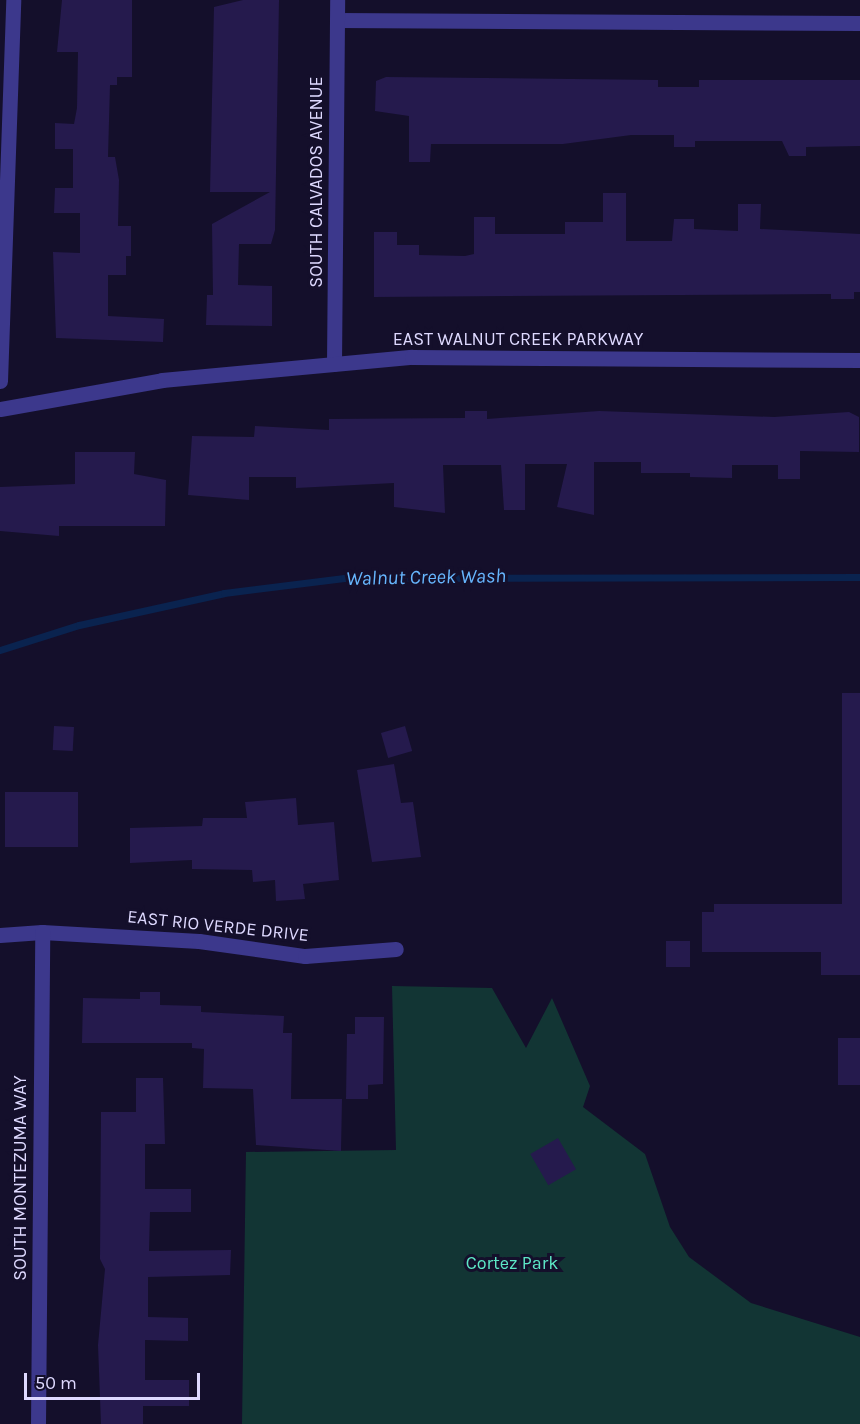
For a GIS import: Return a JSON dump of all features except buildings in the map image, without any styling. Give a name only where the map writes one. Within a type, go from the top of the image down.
[{"type":"street","points":[[0,381],[13,0]]},
{"type":"street","name":"SOUTH CALVADOS AVENUE","points":[[334,364],[337,0]]},
{"type":"street","points":[[337,20],[860,23]]},
{"type":"street","name":"EAST WALNUT CREEK PARKWAY","points":[[0,410],[162,380],[412,357],[860,360]]},
{"type":"street","name":"EAST RIO VERDE DRIVE","points":[[0,935],[42,932],[199,940],[305,956],[396,949]]},
{"type":"street","name":"SOUTH MONTEZUMA WAY","points":[[38,1424],[42,932]]},
{"type":"green space","name":"Cortez Park","points":[[392,986],[492,988],[526,1048],[552,998],[590,1086],[583,1107],[645,1154],[670,1227],[689,1257],[751,1303],[860,1337],[860,1424],[242,1424],[246,1152],[396,1150]]},
{"type":"waterway","name":"Walnut Creek Wash","points":[[0,650],[79,625],[224,593],[344,578],[860,577]]}]
